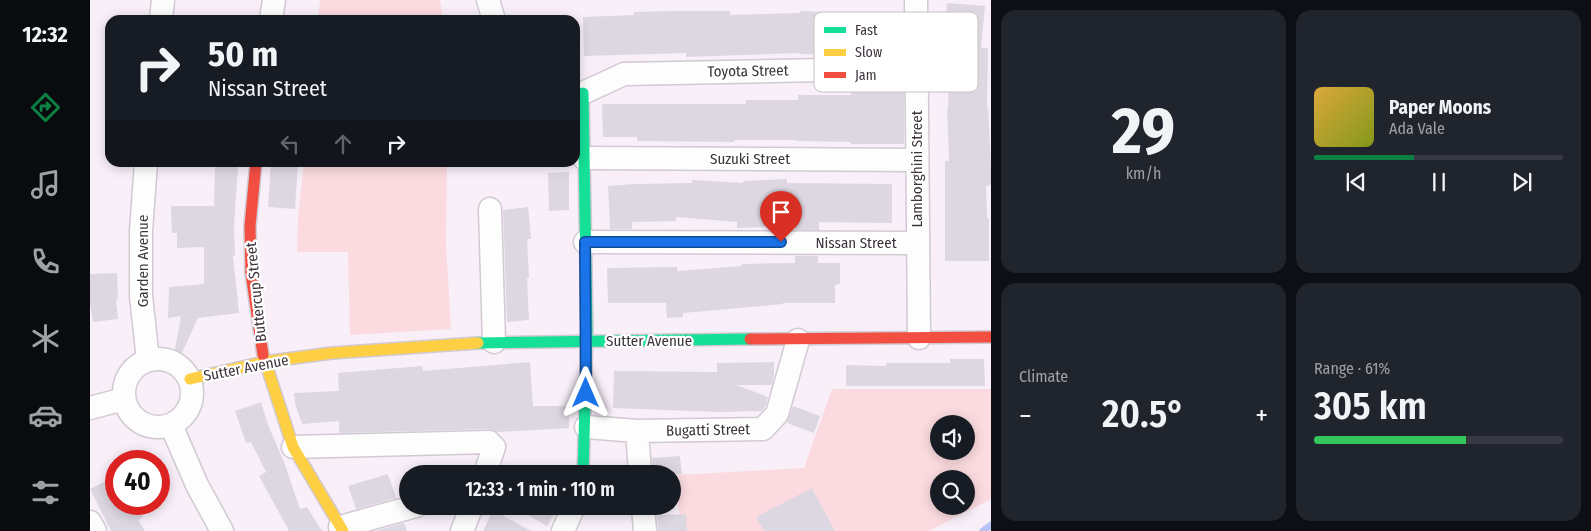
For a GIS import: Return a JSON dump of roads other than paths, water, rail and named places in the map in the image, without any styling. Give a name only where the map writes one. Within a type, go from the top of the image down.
[{"type":"street","points":[[162,15],[163,0]]},
{"type":"street","points":[[272,15],[274,0]]},
{"type":"street","points":[[488,0],[492,15]]},
{"type":"street","name":"Toyota Street","points":[[580,93],[624,74],[814,70]]},
{"type":"street","name":"Lamborghini Street","points":[[917,92],[919,338]]},
{"type":"street","points":[[580,106],[584,158],[586,341],[586,427],[584,465]]},
{"type":"street","name":"Suzuki Street","points":[[584,158],[917,160]]},
{"type":"street","name":"Garden Avenue","points":[[146,167],[141,231],[141,296],[148,360]]},
{"type":"street","name":"Buttercup Street","points":[[256,167],[250,226],[251,273],[264,362],[293,447],[341,529]]},
{"type":"street","points":[[490,209],[494,342]]},
{"type":"street","name":"Nissan Street","points":[[585,242],[918,243]]},
{"type":"street","name":"Sutter Avenue","points":[[190,379],[264,362],[332,353],[494,342],[991,337]]},
{"type":"street","name":"Bugatti Street","points":[[586,427],[637,431],[763,429],[777,414],[798,340]]},
{"type":"street","points":[[160,358],[172,361],[183,368],[190,379],[193,392],[191,406],[182,418],[171,425],[156,428],[141,423],[130,412],[124,399],[124,386],[129,375],[137,366],[148,360],[160,358]]},
{"type":"street","points":[[90,408],[124,399]]},
{"type":"street","points":[[171,425],[197,485],[222,531]]},
{"type":"street","points":[[637,431],[639,465]]},
{"type":"street","points":[[293,447],[489,442],[494,447],[494,451],[489,465]]},
{"type":"street","points":[[341,529],[399,511]]},
{"type":"street","points":[[462,531],[468,515]]},
{"type":"street","points":[[563,531],[570,515]]},
{"type":"street","points":[[644,515],[645,531]]},
{"type":"street","points":[[90,522],[95,531]]},
{"type":"waterway","points":[[983,531],[991,525]]}]
